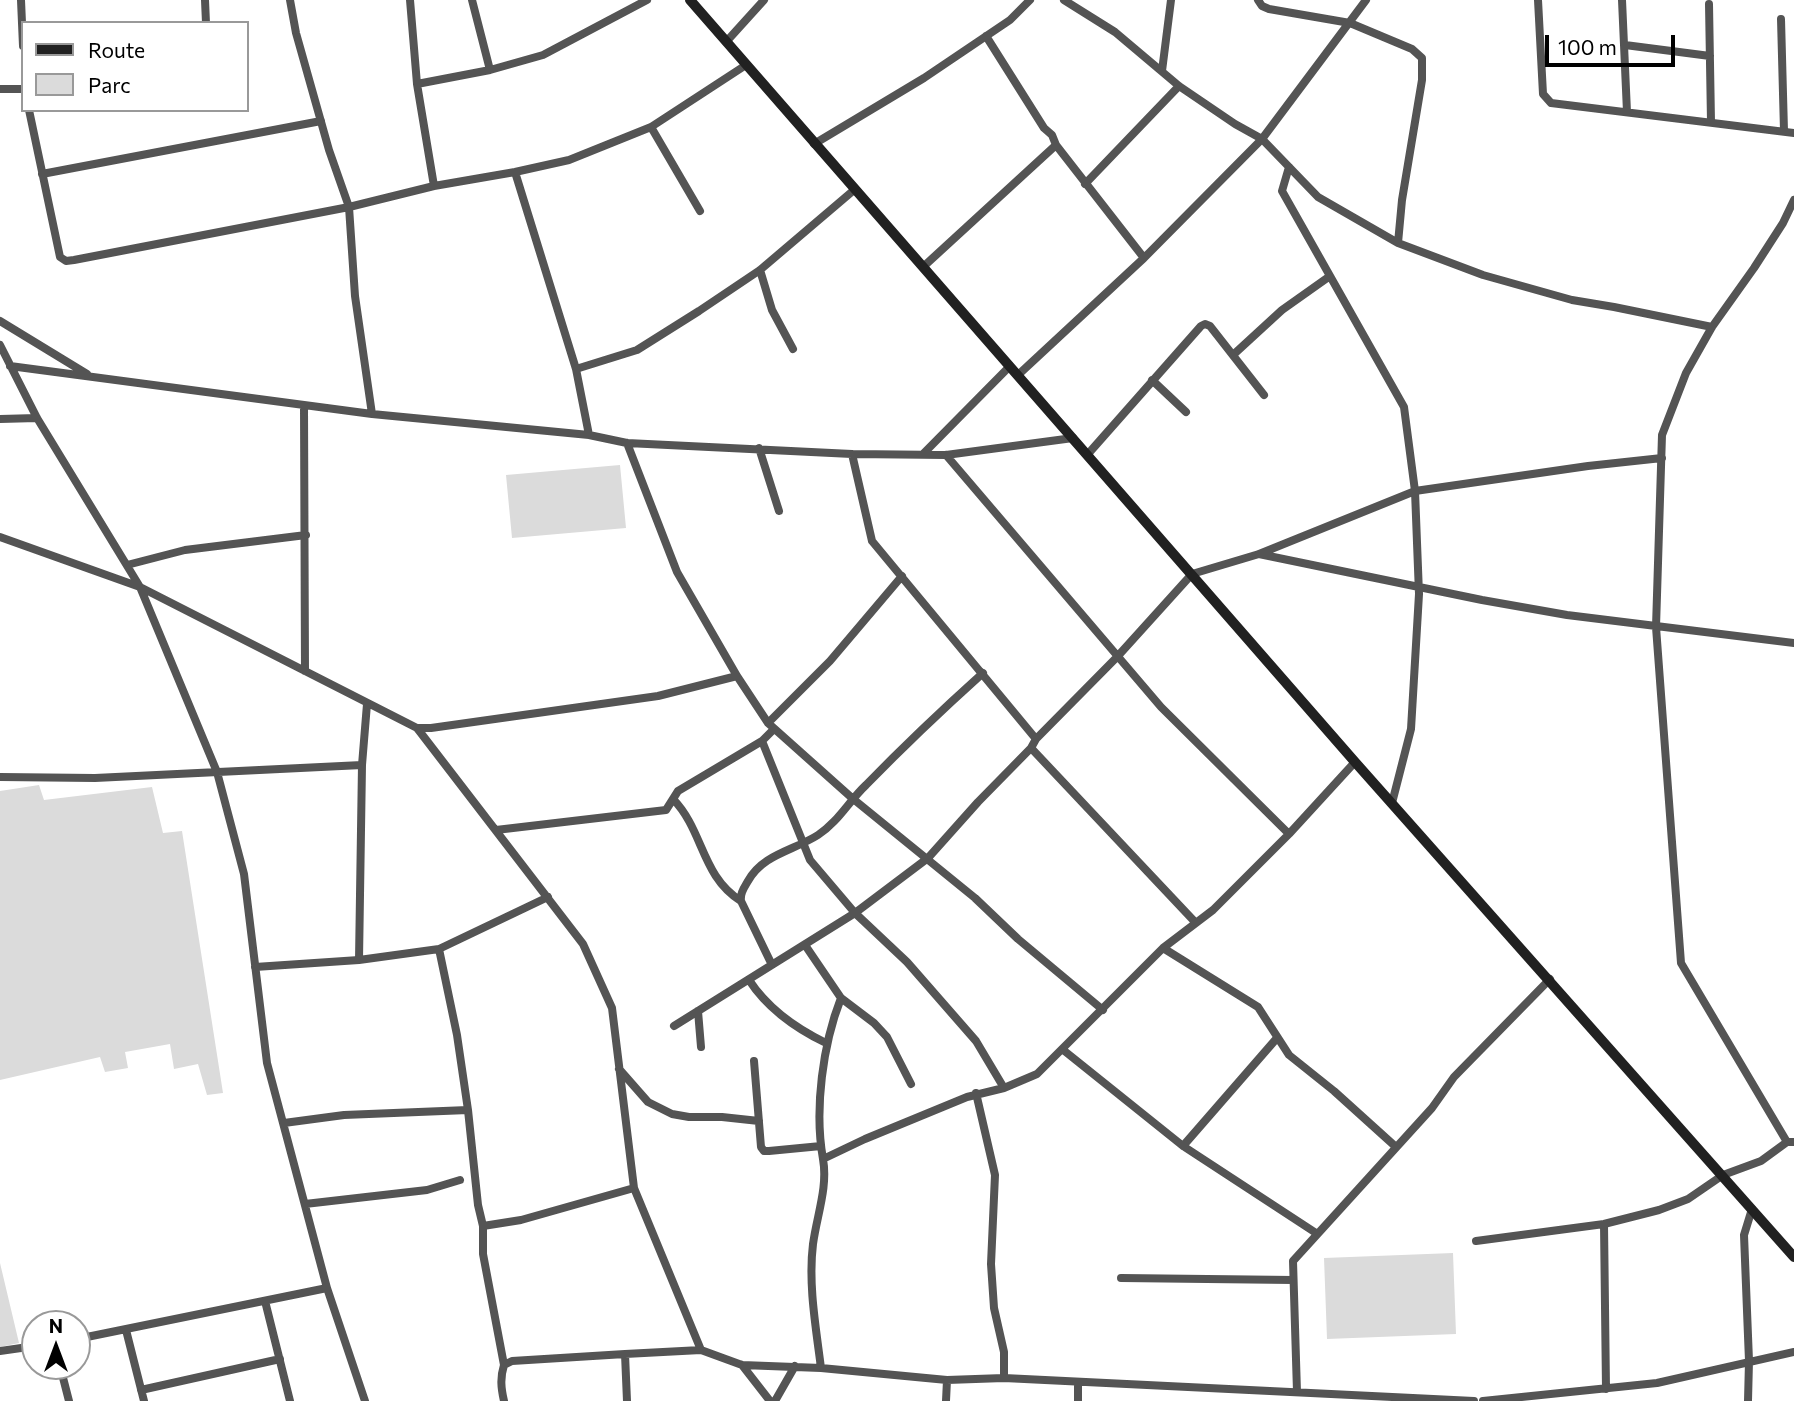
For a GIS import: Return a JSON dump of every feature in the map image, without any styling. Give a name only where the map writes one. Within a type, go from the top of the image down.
[{"type":"main road","points":[[690,0],[1392,803],[1794,1257]]},
{"type":"street","points":[[21,0],[22,21]]},
{"type":"street","points":[[205,0],[206,21]]},
{"type":"street","points":[[290,0],[296,33],[321,121],[349,207],[355,296],[372,414]]},
{"type":"street","points":[[410,0],[417,84],[434,186]]},
{"type":"street","points":[[472,0],[490,70]]},
{"type":"street","points":[[417,84],[490,70],[543,55],[647,0]]},
{"type":"street","points":[[726,42],[764,0]]},
{"type":"street","points":[[814,144],[924,78],[1010,20],[1030,0]]},
{"type":"street","points":[[1064,0],[1115,32],[1179,86],[1262,139],[1318,197],[1398,243],[1483,275],[1573,300],[1712,327]]},
{"type":"street","points":[[1162,71],[1171,0]]},
{"type":"street","points":[[1258,0],[1262,6],[1269,9],[1350,23],[1412,49],[1422,58],[1422,80],[1402,200],[1398,243]]},
{"type":"street","points":[[1018,375],[1144,258],[1262,139],[1366,0]]},
{"type":"street","points":[[1538,0],[1543,94],[1546,100],[1576,107],[1794,133]]},
{"type":"street","points":[[1622,0],[1627,112]]},
{"type":"street","points":[[1709,4],[1711,122]]},
{"type":"street","points":[[1781,19],[1784,131]]},
{"type":"street","points":[[986,36],[1056,145],[1144,258]]},
{"type":"street","points":[[1625,45],[1710,56]]},
{"type":"street","points":[[29,112],[58,251],[62,260],[66,261],[349,207],[434,186],[569,160],[651,127],[746,65]]},
{"type":"street","points":[[1085,184],[1179,86]]},
{"type":"street","points":[[0,89],[21,89]]},
{"type":"street","points":[[42,174],[321,121]]},
{"type":"street","points":[[651,127],[700,211]]},
{"type":"street","points":[[922,267],[1056,145]]},
{"type":"street","points":[[1289,167],[1282,191],[1404,407],[1415,491],[1419,586],[1411,729],[1392,803]]},
{"type":"street","points":[[515,172],[576,369],[589,435]]},
{"type":"street","points":[[576,369],[637,349],[760,270],[854,190]]},
{"type":"street","points":[[1476,1241],[1604,1224],[1660,1210],[1688,1199],[1723,1175],[1761,1161],[1791,1142],[1681,963],[1656,627],[1662,435],[1686,373],[1712,327],[1783,223],[1794,200]]},
{"type":"street","points":[[760,270],[772,310],[793,349]]},
{"type":"street","points":[[1233,355],[1282,310],[1331,276]]},
{"type":"street","points":[[0,321],[93,377]]},
{"type":"street","points":[[1088,454],[1205,324],[1210,326],[1264,395]]},
{"type":"street","points":[[0,345],[37,418],[140,587],[217,772],[244,874],[267,1063],[327,1288],[365,1401]]},
{"type":"street","points":[[10,366],[372,414],[589,435],[627,443],[852,454],[946,455],[1073,438]]},
{"type":"street","points":[[924,453],[1010,366]]},
{"type":"street","points":[[1152,380],[1186,412]]},
{"type":"street","points":[[304,405],[305,671]]},
{"type":"street","points":[[0,419],[37,418]]},
{"type":"street","points":[[627,443],[677,572],[737,676],[771,726],[852,799],[928,858],[1018,939],[1103,1010]]},
{"type":"street","points":[[759,448],[779,511]]},
{"type":"street","points":[[852,454],[872,541],[1036,739]]},
{"type":"street","points":[[946,455],[1161,707],[1289,834]]},
{"type":"street","points":[[674,1026],[855,913],[928,858],[1192,574],[1259,554],[1415,491],[1662,458]]},
{"type":"street","points":[[127,565],[185,550],[306,535]]},
{"type":"street","points":[[0,537],[140,587],[417,728],[583,944],[608,996],[612,1008],[634,1188],[701,1350]]},
{"type":"street","points":[[1259,554],[1567,615],[1794,643]]},
{"type":"street","points":[[496,830],[666,810],[678,791],[762,741],[771,726],[902,576]]},
{"type":"street","points":[[741,901],[743,890],[755,869],[776,854],[803,843],[835,821],[852,799],[919,731],[982,673]]},
{"type":"street","points":[[417,728],[657,696],[737,676]]},
{"type":"street","points":[[359,960],[362,765],[367,704]]},
{"type":"street","points":[[762,741],[810,860],[855,913],[907,962],[976,1041],[1004,1087]]},
{"type":"street","points":[[1031,748],[1195,922]]},
{"type":"street","points":[[823,1159],[976,1093],[1004,1087],[1037,1074],[1163,947],[1213,910],[1356,762]]},
{"type":"street","points":[[0,777],[95,778],[362,765]]},
{"type":"street","points":[[673,799],[691,821],[704,857],[719,881],[728,893],[741,901],[772,965]]},
{"type":"street","points":[[255,967],[359,960],[439,949],[548,897]]},
{"type":"street","points":[[805,944],[841,998],[874,1023],[887,1037],[911,1084]]},
{"type":"street","points":[[1163,947],[1258,1007],[1289,1055],[1396,1147]]},
{"type":"street","points":[[439,949],[457,1035],[468,1110],[478,1205],[483,1226],[483,1254],[504,1365],[500,1385],[504,1401]]},
{"type":"street","points":[[1297,1392],[1293,1261],[1432,1108],[1454,1077],[1550,979]]},
{"type":"street","points":[[749,980],[758,994],[776,1012],[806,1033],[826,1042]]},
{"type":"street","points":[[821,1368],[813,1246],[826,1174],[821,1146],[822,1071],[826,1042],[841,998]]},
{"type":"street","points":[[698,1011],[701,1046]]},
{"type":"street","points":[[1183,1146],[1278,1038]]},
{"type":"street","points":[[1062,1049],[1183,1146],[1316,1233]]},
{"type":"street","points":[[754,1061],[761,1147],[764,1151],[821,1146]]},
{"type":"street","points":[[619,1069],[648,1101],[672,1114],[759,1121]]},
{"type":"street","points":[[976,1093],[995,1175],[991,1264],[994,1308],[1003,1352],[1003,1378]]},
{"type":"street","points":[[284,1123],[344,1115],[468,1110]]},
{"type":"street","points":[[305,1204],[427,1190],[460,1180]]},
{"type":"street","points":[[483,1226],[514,1222],[634,1188]]},
{"type":"street","points":[[1748,1401],[1744,1235],[1752,1209]]},
{"type":"street","points":[[1604,1224],[1606,1389]]},
{"type":"street","points":[[1121,1278],[1293,1280]]},
{"type":"street","points":[[91,1336],[327,1288]]},
{"type":"street","points":[[265,1301],[290,1401]]},
{"type":"street","points":[[126,1330],[144,1401]]},
{"type":"street","points":[[0,1351],[21,1348]]},
{"type":"street","points":[[504,1365],[512,1361],[701,1350],[743,1365],[795,1366],[947,1380],[1003,1378],[1474,1401]]},
{"type":"street","points":[[1483,1401],[1657,1383],[1794,1352]]},
{"type":"street","points":[[625,1354],[626,1401]]},
{"type":"street","points":[[141,1390],[280,1359]]},
{"type":"street","points":[[743,1365],[773,1401],[795,1366]]},
{"type":"street","points":[[64,1380],[69,1401]]},
{"type":"street","points":[[946,1401],[947,1380]]},
{"type":"street","points":[[1077,1382],[1078,1401]]},
{"type":"green space","points":[[620,465],[626,528],[512,538],[506,475]]},
{"type":"green space","points":[[39,785],[44,800],[152,787],[163,833],[182,831],[223,1093],[207,1095],[198,1064],[174,1069],[170,1044],[125,1052],[128,1068],[105,1072],[100,1057],[0,1080],[0,791]]},
{"type":"green space","points":[[1453,1253],[1456,1334],[1327,1339],[1324,1258]]},
{"type":"green space","points":[[0,1263],[19,1343],[0,1347]]}]
